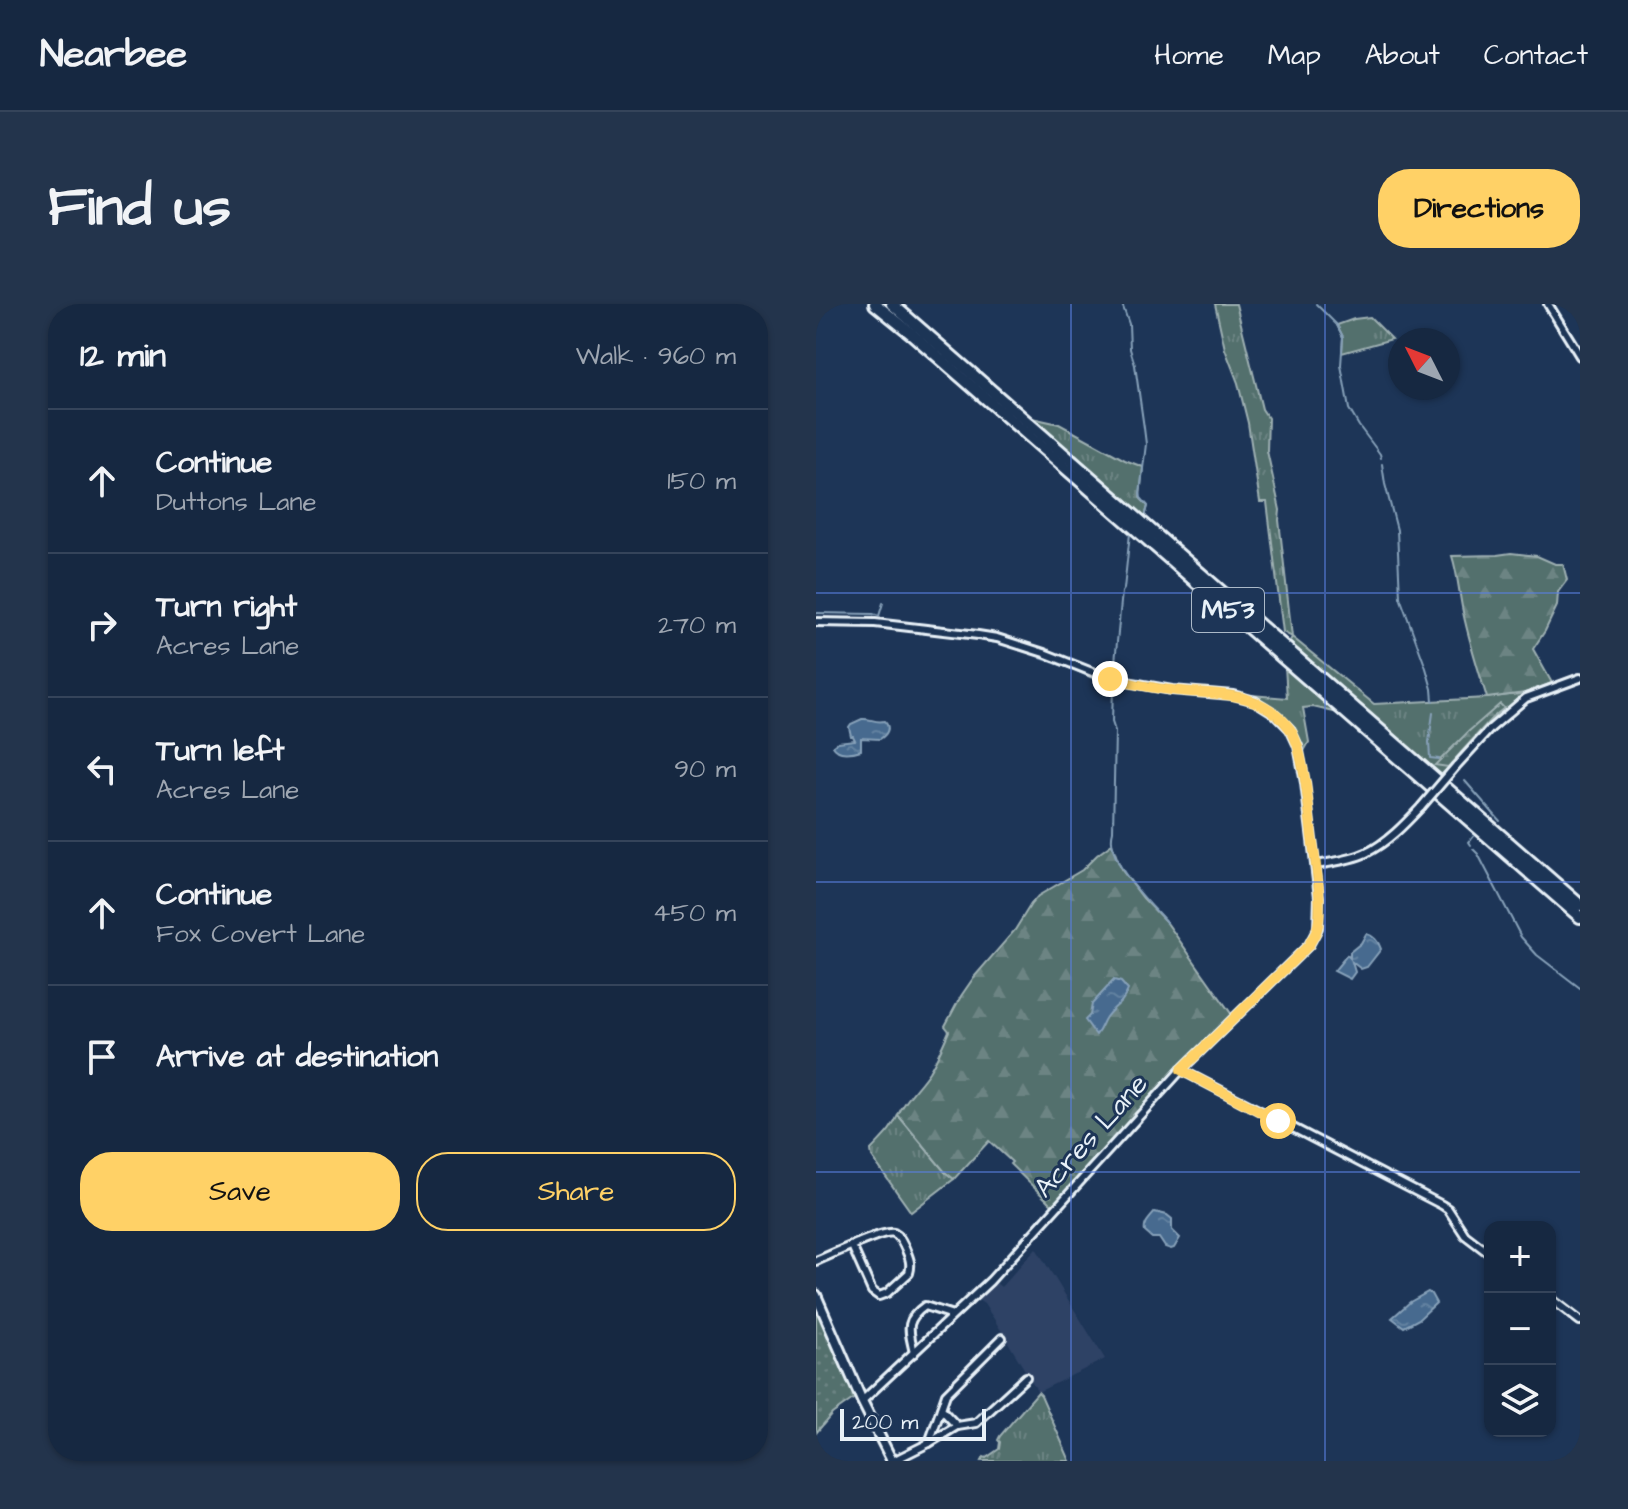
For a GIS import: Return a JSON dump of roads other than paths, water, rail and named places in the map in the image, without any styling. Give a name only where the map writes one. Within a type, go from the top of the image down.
[{"type":"highway","name":"M53","points":[[875,304],[1580,917]]},
{"type":"highway","name":"M53","points":[[892,304],[1580,905]]},
{"type":"street","points":[[1548,304],[1580,356]]},
{"type":"street","name":"Acres Lane","points":[[816,622],[875,623],[997,638],[1110,679],[1172,690],[1233,695],[1255,701],[1274,713],[1290,729],[1298,746],[1319,897],[1318,928],[1309,945],[1181,1070],[990,1281],[862,1401]]},
{"type":"street","points":[[1316,865],[1367,852],[1397,831],[1491,728],[1526,698],[1580,678]]},
{"type":"street","points":[[1181,1070],[1442,1205],[1465,1235],[1484,1249]]},
{"type":"street","points":[[816,1261],[852,1246],[890,1232],[900,1238],[911,1263],[909,1273],[887,1293],[879,1296],[872,1291],[852,1246]]},
{"type":"street","points":[[816,1295],[862,1401],[893,1461],[957,1426],[976,1423],[1026,1377]]},
{"type":"street","points":[[1556,1303],[1580,1321]]},
{"type":"street","points":[[914,1353],[910,1333],[912,1316],[925,1306],[953,1315]]},
{"type":"street","points":[[929,1443],[946,1394],[1002,1338]]},
{"type":"street","points":[[941,1409],[957,1426]]},
{"type":"water","points":[[862,719],[884,721],[887,731],[880,739],[861,738],[861,750],[846,752],[835,749],[833,746],[838,742],[855,740],[849,727]]},
{"type":"water","points":[[1366,934],[1375,939],[1381,949],[1367,967],[1361,969],[1352,962],[1355,972],[1350,979],[1334,971],[1347,955],[1350,958],[1350,952]]},
{"type":"water","points":[[1114,980],[1121,982],[1128,990],[1096,1035],[1085,1020],[1090,1015],[1092,1004]]},
{"type":"water","points":[[1155,1212],[1172,1219],[1172,1230],[1180,1238],[1174,1248],[1165,1247],[1159,1238],[1152,1238],[1145,1232],[1146,1224]]},
{"type":"water","points":[[1428,1292],[1436,1303],[1419,1319],[1404,1327],[1392,1318],[1410,1302]]},
{"type":"waterway","points":[[1122,304],[1129,324],[1130,349],[1146,444],[1140,493],[1148,506],[1145,517]]},
{"type":"waterway","points":[[1316,304],[1337,325],[1343,337],[1341,365],[1349,409],[1381,458]]},
{"type":"waterway","points":[[1382,464],[1397,530],[1400,597],[1426,668],[1433,701]]},
{"type":"waterway","points":[[1114,672],[1130,533]]},
{"type":"waterway","points":[[816,613],[879,616],[883,603]]},
{"type":"waterway","points":[[1041,658],[1113,687],[1112,843],[1121,868],[1167,923]]},
{"type":"waterway","points":[[1433,713],[1430,758],[1439,759]]},
{"type":"waterway","points":[[1465,781],[1500,821]]},
{"type":"waterway","points":[[1471,845],[1469,842],[1474,836]]},
{"type":"waterway","points":[[1473,849],[1521,937],[1537,955],[1580,988]]}]
